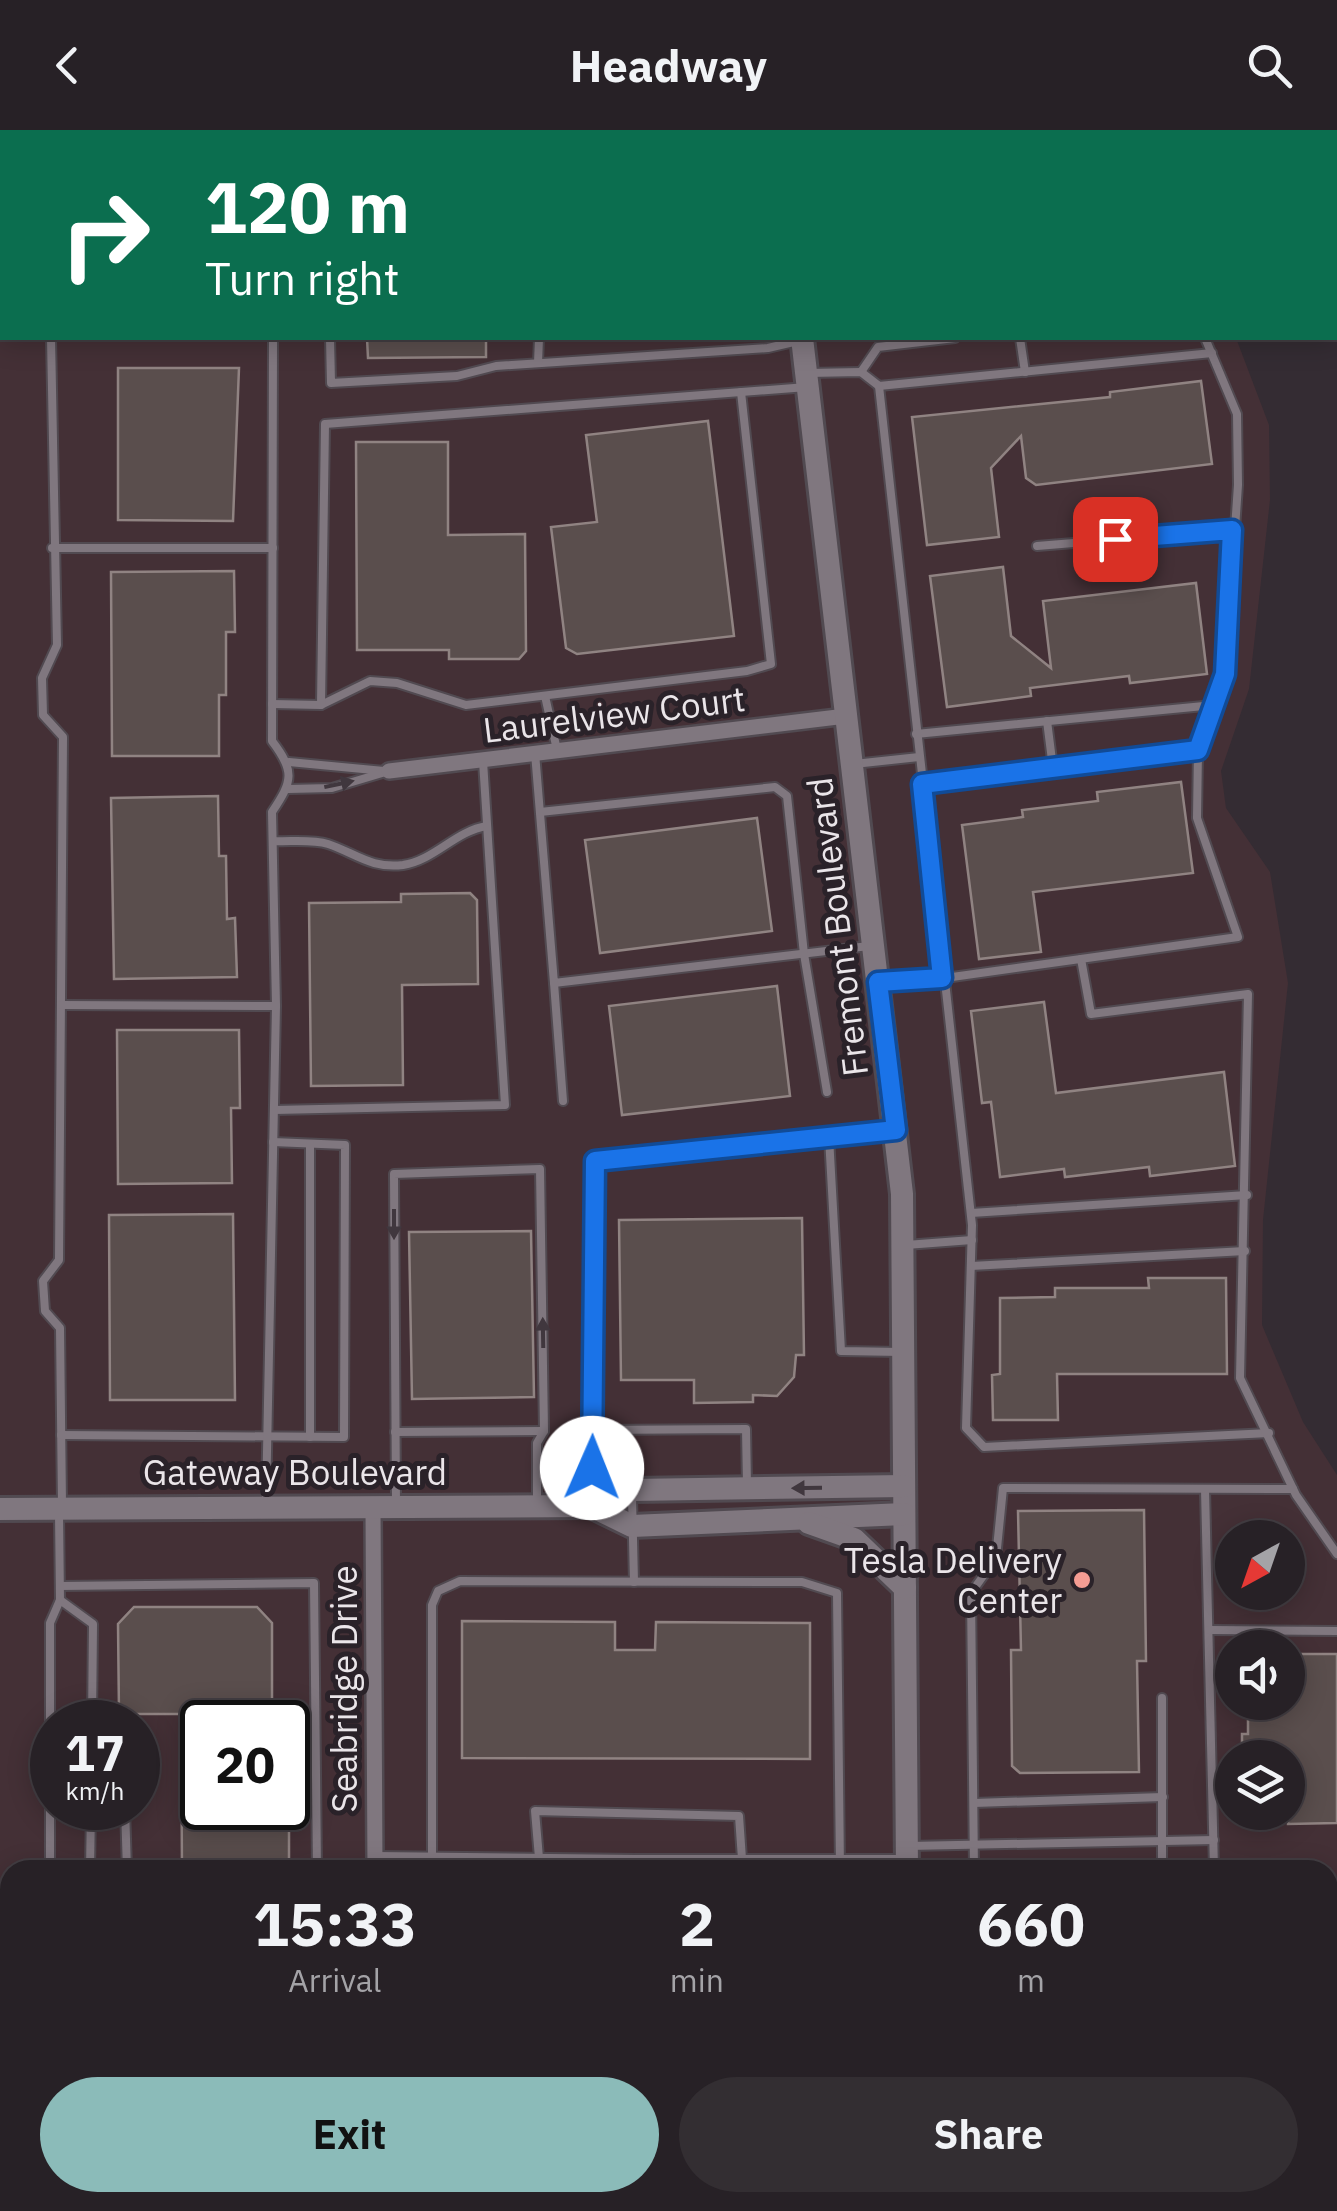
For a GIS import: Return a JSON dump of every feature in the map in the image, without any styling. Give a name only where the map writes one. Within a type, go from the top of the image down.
[{"type":"main road","name":"Fremont Boulevard","points":[[802,340],[896,1130],[904,1245],[907,1858]]},
{"type":"main road","name":"Gateway Boulevard","points":[[0,1508],[591,1506],[632,1490],[904,1486]]},
{"type":"main road","name":"Gateway Boulevard","points":[[591,1506],[632,1526],[904,1514]]},
{"type":"main road","points":[[796,1519],[854,1540],[905,1588]]},
{"type":"street","name":"Laurelview Court","points":[[389,771],[846,716]]},
{"type":"street","name":"Seabridge Drive","points":[[375,1860],[384,1507]]},
{"type":"lane","points":[[50,340],[57,645],[42,678],[43,715],[64,737],[59,1260],[43,1281],[44,1312],[60,1328],[60,1600],[50,1623],[50,1860]]},
{"type":"lane","points":[[266,1508],[276,1006],[272,812],[288,789],[288,762],[272,741],[274,340]]},
{"type":"lane","points":[[330,340],[331,383],[457,376],[496,366],[734,350],[796,340]]},
{"type":"lane","points":[[538,363],[539,340]]},
{"type":"lane","points":[[734,340],[734,350]]},
{"type":"lane","points":[[874,340],[878,347]]},
{"type":"lane","points":[[861,372],[878,347],[938,340]]},
{"type":"lane","points":[[1020,340],[1025,372]]},
{"type":"lane","points":[[878,982],[942,978],[1238,937],[1197,818],[1198,750],[1225,674],[1238,485],[1237,414],[1207,340]]},
{"type":"lane","points":[[320,705],[325,424],[741,392],[861,372],[880,386],[1212,353]]},
{"type":"lane","points":[[880,386],[942,978],[971,1212],[966,1428],[984,1448],[1268,1433]]},
{"type":"lane","points":[[272,704],[320,705],[370,681],[398,683],[466,705],[746,671],[771,664],[741,392]]},
{"type":"lane","points":[[1037,546],[1232,530]]},
{"type":"lane","points":[[52,548],[272,548]]},
{"type":"lane","points":[[545,696],[557,751]]},
{"type":"lane","points":[[916,734],[1214,705]]},
{"type":"lane","points":[[1048,721],[1053,768]]},
{"type":"lane","points":[[922,784],[1198,750]]},
{"type":"lane","points":[[535,754],[564,1101]]},
{"type":"lane","points":[[852,764],[919,757]]},
{"type":"lane","points":[[274,1110],[504,1105],[484,760]]},
{"type":"lane","points":[[288,762],[389,771]]},
{"type":"lane","points":[[288,789],[332,788],[389,771]]},
{"type":"lane","points":[[540,812],[774,787],[788,796],[804,954],[827,1092]]},
{"type":"lane","points":[[273,841],[327,844],[354,859],[405,864],[437,852],[466,829],[487,826]]},
{"type":"lane","points":[[554,983],[874,946]]},
{"type":"lane","points":[[1081,959],[1091,1014],[1248,994],[1247,1195],[1240,1378],[1293,1489],[1337,1554]]},
{"type":"lane","points":[[61,1006],[276,1006]]},
{"type":"lane","points":[[591,1506],[595,1161],[896,1130]]},
{"type":"lane","points":[[830,1137],[841,1352],[904,1352]]},
{"type":"lane","points":[[61,1435],[344,1436],[345,1146],[273,1142]]},
{"type":"lane","points":[[310,1144],[310,1437]]},
{"type":"lane","points":[[384,1507],[395,1432],[394,1174],[540,1170],[544,1430],[537,1444],[537,1506]]},
{"type":"lane","points":[[971,1212],[1247,1195]]},
{"type":"lane","points":[[904,1245],[972,1240]]},
{"type":"lane","points":[[971,1266],[1245,1251]]},
{"type":"lane","points":[[593,1430],[746,1429],[747,1489]]},
{"type":"lane","points":[[395,1432],[544,1430]]},
{"type":"lane","points":[[974,1860],[971,1593],[996,1558],[1002,1488],[1293,1489]]},
{"type":"lane","points":[[1205,1489],[1214,1860]]},
{"type":"lane","points":[[632,1490],[634,1582]]},
{"type":"lane","points":[[432,1857],[432,1605],[438,1590],[460,1582],[802,1582],[837,1593],[840,1859]]},
{"type":"lane","points":[[60,1586],[314,1584],[317,1860]]},
{"type":"lane","points":[[60,1600],[92,1624],[92,1700]]},
{"type":"lane","points":[[1208,1630],[1337,1631]]},
{"type":"lane","points":[[1162,1698],[1163,1860]]},
{"type":"lane","points":[[974,1802],[1163,1798]]},
{"type":"lane","points":[[539,1858],[535,1810],[739,1816],[742,1859]]},
{"type":"lane","points":[[90,1860],[91,1830]]},
{"type":"lane","points":[[126,1830],[128,1860]]},
{"type":"lane","points":[[404,1860],[907,1858],[974,1844],[1214,1840]]},
{"type":"shaded area","points":[[0,340],[1237,340],[1269,425],[1270,500],[1249,689],[1221,771],[1226,808],[1270,872],[1288,983],[1263,1220],[1262,1325],[1303,1422],[1337,1475],[1337,1860],[0,1860]]},
{"type":"building","points":[[367,340],[486,340],[486,357],[368,358]]},
{"type":"building","points":[[118,368],[239,368],[233,521],[118,520]]},
{"type":"building","points":[[1201,381],[1212,464],[1036,485],[1026,478],[1021,436],[991,468],[999,537],[927,545],[912,417],[1110,397],[1110,392]]},
{"type":"building","points":[[708,421],[734,636],[577,654],[566,648],[551,527],[597,522],[586,435]]},
{"type":"building","points":[[356,442],[448,442],[448,535],[525,534],[526,651],[519,659],[449,659],[449,650],[357,650]]},
{"type":"building","points":[[1003,567],[1011,636],[1051,668],[1043,601],[1196,583],[1207,674],[1130,683],[1129,676],[1030,688],[1031,696],[947,707],[930,576]]},
{"type":"building","points":[[234,571],[235,632],[226,632],[226,695],[219,695],[219,756],[112,756],[111,572]]},
{"type":"building","points":[[1181,782],[1193,873],[1033,892],[1041,952],[979,959],[962,825],[1023,817],[1022,810],[1098,801],[1097,792]]},
{"type":"building","points":[[218,796],[219,856],[226,856],[227,919],[235,918],[237,977],[114,979],[111,798]]},
{"type":"building","points":[[757,818],[772,931],[600,953],[585,840]]},
{"type":"building","points":[[470,893],[477,900],[478,984],[402,985],[403,1085],[311,1086],[309,903],[401,902],[401,894]]},
{"type":"building","points":[[777,986],[790,1096],[622,1115],[609,1006]]},
{"type":"building","points":[[1044,1002],[1056,1093],[1224,1072],[1235,1166],[1150,1176],[1149,1167],[1065,1177],[1064,1169],[1000,1177],[991,1102],[982,1103],[971,1011]]},
{"type":"building","points":[[117,1030],[239,1030],[240,1108],[231,1108],[232,1183],[118,1184]]},
{"type":"building","points":[[233,1214],[235,1400],[110,1400],[109,1215]]},
{"type":"building","points":[[802,1218],[804,1355],[796,1355],[794,1377],[777,1396],[753,1395],[753,1402],[694,1403],[694,1380],[621,1380],[619,1220]]},
{"type":"building","points":[[531,1231],[534,1397],[412,1399],[409,1232]]},
{"type":"building","points":[[1148,1278],[1226,1278],[1227,1374],[1057,1374],[1058,1420],[993,1420],[992,1375],[1000,1374],[1000,1298],[1055,1297],[1055,1288],[1149,1288]]},
{"type":"building","name":"Tesla Delivery Center","points":[[1144,1510],[1146,1661],[1137,1661],[1139,1772],[1020,1773],[1012,1766],[1011,1650],[1021,1650],[1018,1511]]},
{"type":"building","points":[[134,1607],[257,1607],[272,1623],[272,1700],[180,1700],[180,1714],[160,1714],[160,1700],[119,1700],[118,1624]]},
{"type":"building","points":[[462,1621],[615,1622],[615,1650],[655,1650],[656,1622],[810,1623],[810,1759],[462,1758]]},
{"type":"building","points":[[1305,1654],[1337,1654],[1337,1823],[1305,1824],[1305,1740],[1242,1740],[1242,1734],[1248,1734],[1248,1720],[1305,1720]]},
{"type":"building","points":[[182,1830],[289,1830],[289,1860],[182,1860]]},
{"type":"place","name":"Tesla Delivery Center","points":[[1082,1580]]},
{"type":"route","points":[[592,1468],[595,1161],[896,1130],[878,982],[942,978],[922,784],[1198,750],[1225,674],[1232,530],[1115,539]]}]
